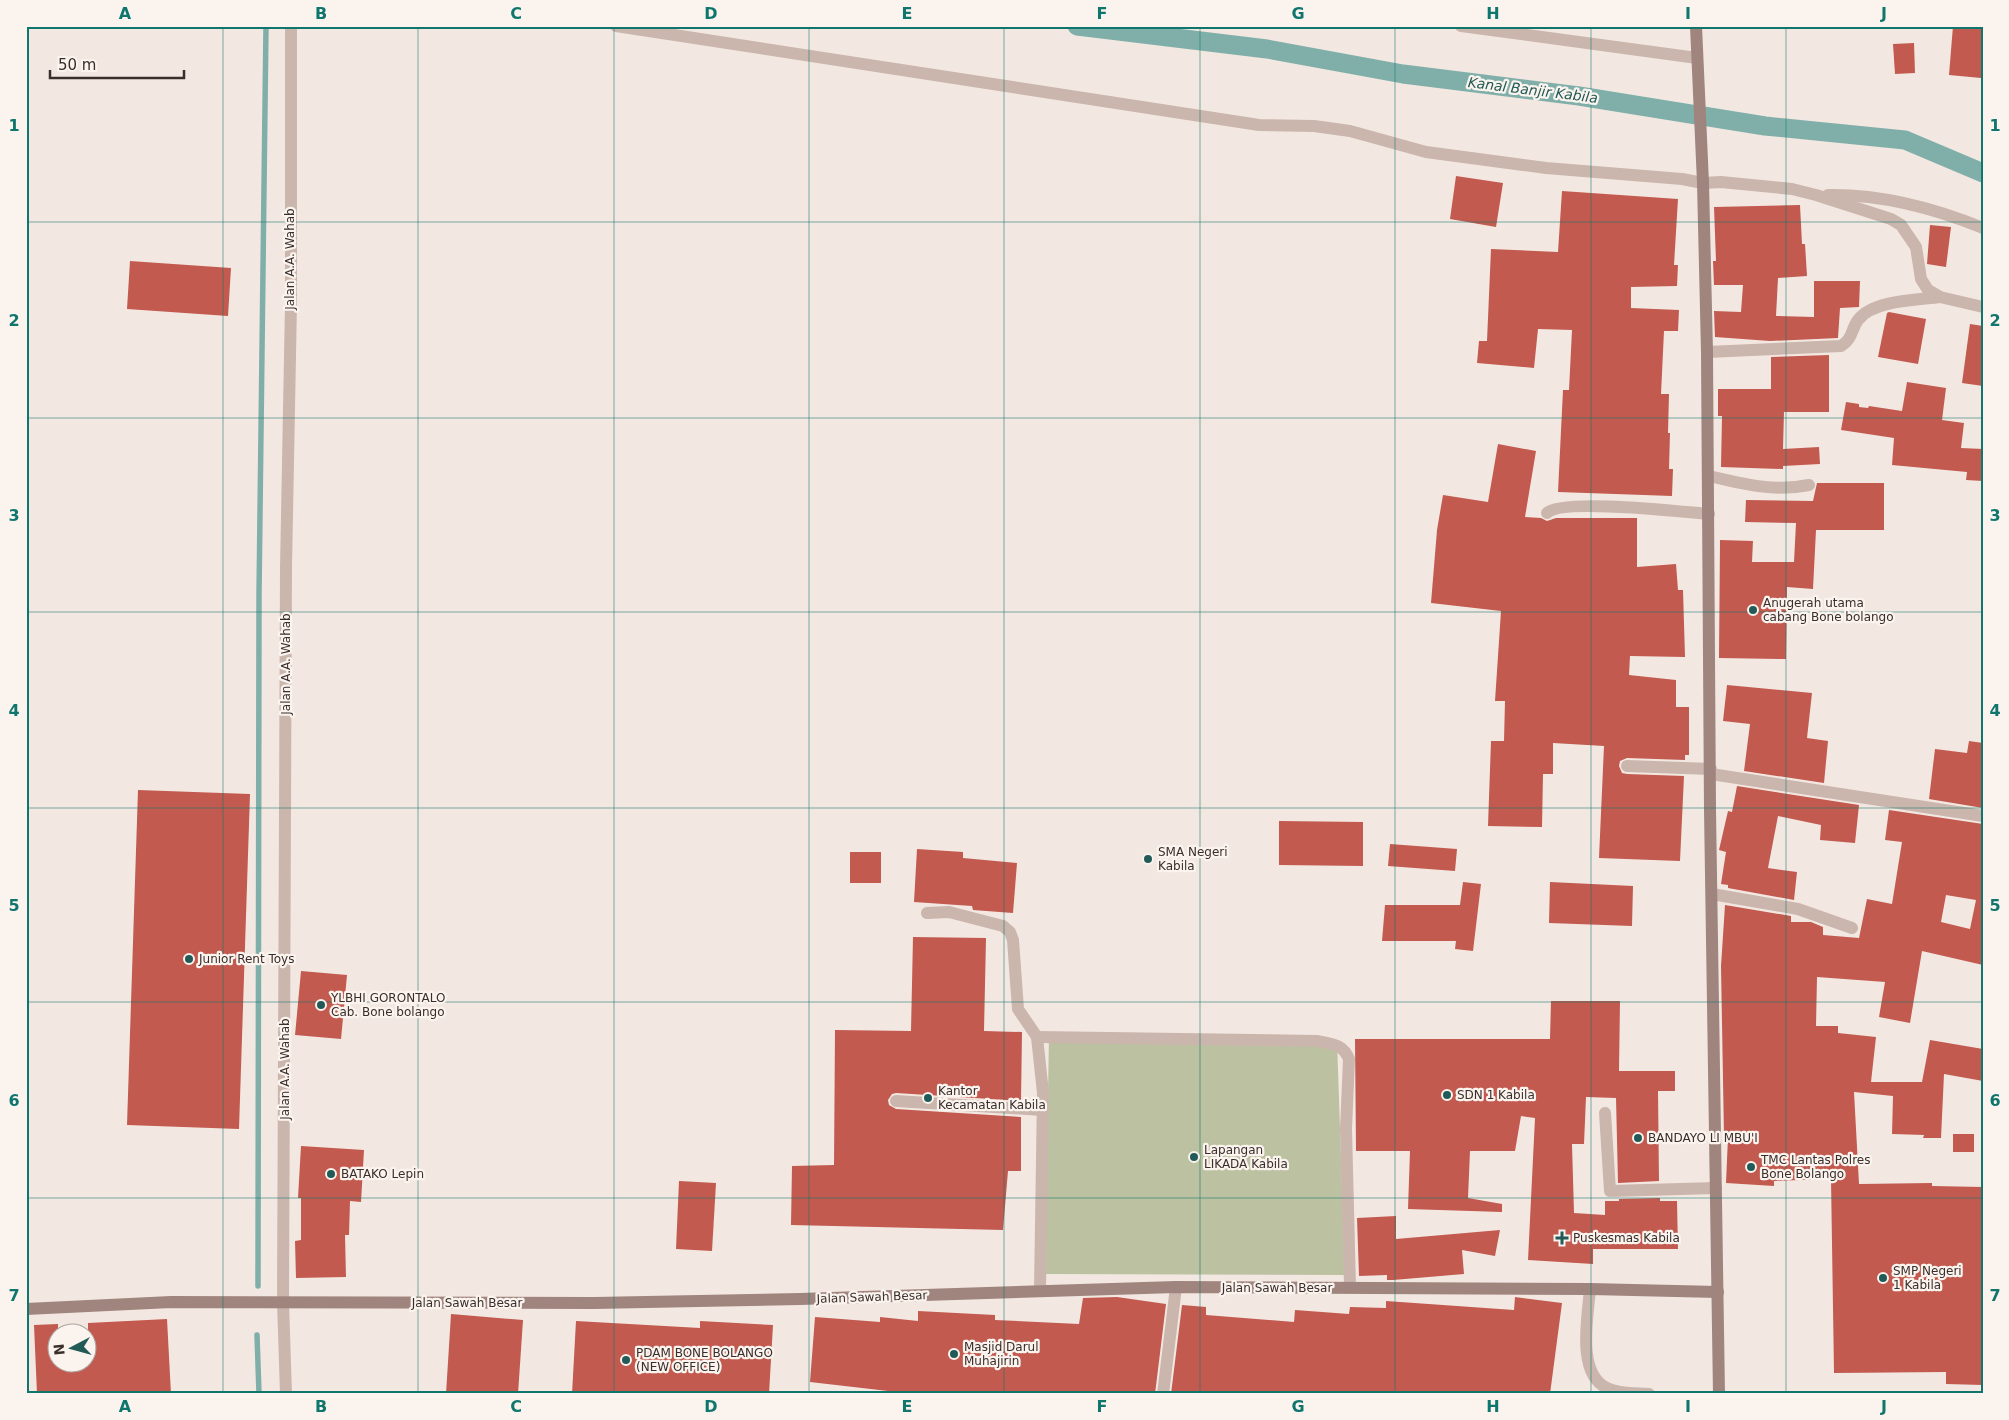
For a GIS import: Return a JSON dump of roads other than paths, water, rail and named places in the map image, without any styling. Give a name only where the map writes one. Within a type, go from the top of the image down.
[{"type":"main road","points":[[1696,26],[1707,352],[1712,894],[1720,1394]]},
{"type":"main road","name":"Jalan Sawah Besar","points":[[26,1310],[171,1302],[594,1303],[800,1299],[1176,1287],[1590,1289],[1718,1292]]},
{"type":"street","name":"Jalan A.A. Wahab","points":[[286,1394],[283,1302],[286,568],[291,303],[291,26]]},
{"type":"street","points":[[616,26],[1259,125],[1314,126],[1350,131],[1426,152],[1546,168],[1682,179],[1702,178],[1721,182],[1792,189],[1891,219],[1901,224],[1916,247],[1923,284],[1940,297],[1983,307]]},
{"type":"street","points":[[1461,26],[1696,62]]},
{"type":"street","points":[[1816,195],[1857,194],[1900,202],[1983,228]]},
{"type":"street","points":[[1707,352],[1834,347],[1846,343],[1858,319],[1871,310],[1904,301],[1940,297]]},
{"type":"street","points":[[1709,476],[1758,487],[1791,488],[1809,485]]},
{"type":"street","points":[[1547,513],[1553,508],[1584,507],[1709,514]]},
{"type":"street","points":[[1628,766],[1711,771],[1983,816]]},
{"type":"street","points":[[1712,894],[1798,909],[1852,928]]},
{"type":"street","points":[[927,913],[948,912],[1004,926],[1010,932],[1013,940],[1018,1009],[1037,1037],[1043,1110],[1040,1290]]},
{"type":"street","points":[[1037,1037],[1318,1041],[1338,1045],[1345,1050],[1349,1059],[1346,1129],[1350,1287]]},
{"type":"street","points":[[896,1101],[1043,1110]]},
{"type":"street","points":[[1605,1113],[1610,1191],[1716,1188]]},
{"type":"street","points":[[1163,1394],[1176,1287]]},
{"type":"street","points":[[1590,1289],[1586,1342],[1587,1357],[1593,1376],[1608,1388],[1622,1392],[1649,1394]]},
{"type":"waterway","points":[[258,1286],[259,594],[266,26]]},
{"type":"waterway","name":"Kanal Banjir Kabila","points":[[1077,26],[1267,49],[1403,74],[1579,96],[1765,126],[1905,140],[1983,173]]},
{"type":"waterway","points":[[257,1335],[259,1394]]},
{"type":"place","name":"Anugerah utama cabang Bone bolango","points":[[1753,610]]},
{"type":"place","name":"SMA Negeri Kabila","points":[[1148,859]]},
{"type":"place","name":"Junior Rent Toys","points":[[189,959]]},
{"type":"place","name":"YLBHI GORONTALO Cab. Bone bolango","points":[[321,1005]]},
{"type":"place","name":"SDN 1 Kabila","points":[[1447,1095]]},
{"type":"place","name":"Kantor Kecamatan Kabila","points":[[928,1098]]},
{"type":"place","name":"BANDAYO LI MBU'I","points":[[1638,1138]]},
{"type":"place","name":"Lapangan LIKADA Kabila","points":[[1194,1157]]},
{"type":"place","name":"TMC Lantas Polres Bone Bolango","points":[[1751,1167]]},
{"type":"place","name":"BATAKO Lepin","points":[[331,1174]]},
{"type":"place","name":"Puskesmas Kabila","points":[[1562,1238]]},
{"type":"place","name":"SMP Negeri 1 Kabila","points":[[1883,1278]]},
{"type":"place","name":"Masjid Darul Muhajirin","points":[[954,1354]]},
{"type":"place","name":"PDAM BONE BOLANGO (NEW OFFICE)","points":[[626,1360]]}]
